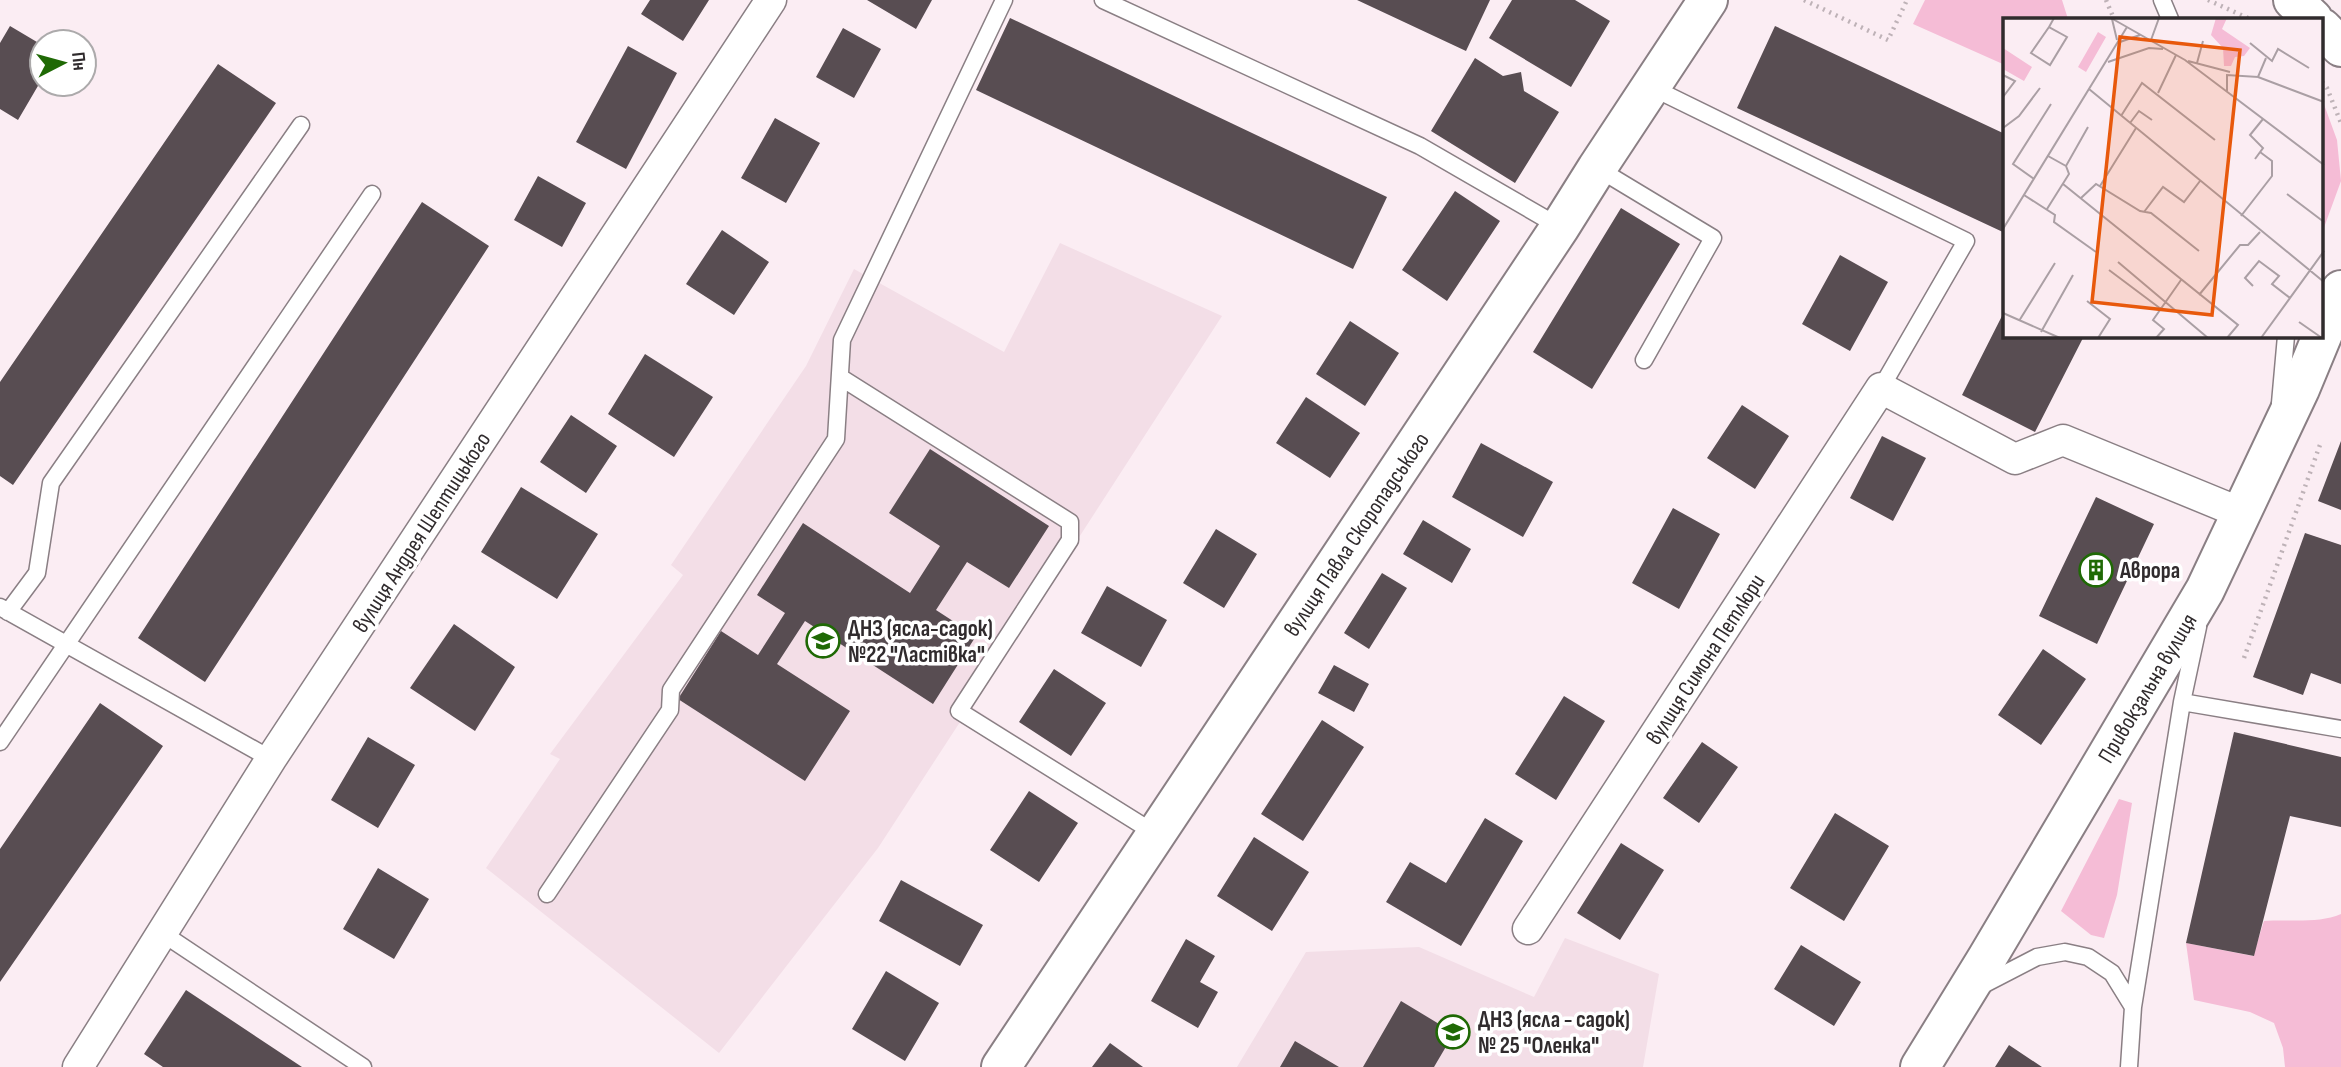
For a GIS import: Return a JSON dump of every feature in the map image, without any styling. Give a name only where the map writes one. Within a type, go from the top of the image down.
[{"type":"street","name":"вулиця Андрея Шептицького","points":[[78,1067],[271,759],[771,0]]},
{"type":"street","name":"вулиця Павла Скоропадського","points":[[1001,1067],[1708,0]]},
{"type":"street","points":[[2293,0],[2312,18]]},
{"type":"street","points":[[2318,0],[2341,11]]},
{"type":"street","points":[[2324,30],[2341,47]]},
{"type":"street","name":"Привокзальна вулиця","points":[[2324,331],[2341,290]]},
{"type":"street","name":"Привокзальна вулиця","points":[[1920,1067],[2205,590],[2300,389],[2321,338]]},
{"type":"street","points":[[1881,388],[2015,459],[2063,440],[2241,513]]},
{"type":"street","name":"вулиця Симона Петлюри","points":[[1528,929],[1881,388]]},
{"type":"lane","points":[[547,894],[670,710],[671,690],[836,439],[842,340],[1004,0]]},
{"type":"lane","points":[[1103,0],[1420,146],[1560,227]]},
{"type":"lane","points":[[2162,0],[2170,18]]},
{"type":"lane","points":[[1651,87],[1966,241],[1881,388]]},
{"type":"lane","points":[[271,759],[4,609],[37,573],[51,483],[301,125]]},
{"type":"lane","points":[[1597,167],[1713,239],[1644,360]]},
{"type":"lane","points":[[0,743],[372,194]]},
{"type":"lane","points":[[2241,513],[2280,404],[2286,338]]},
{"type":"lane","points":[[840,377],[1070,522],[1070,540],[959,711],[1156,834]]},
{"type":"lane","points":[[2129,1067],[2133,1007],[2182,702],[2205,590]]},
{"type":"lane","points":[[2182,702],[2341,729]]},
{"type":"lane","points":[[162,933],[363,1067]]},
{"type":"lane","points":[[1964,994],[2037,957],[2065,952],[2088,957],[2112,973],[2133,1007]]},
{"type":"path","points":[[1804,0],[1888,40],[1907,0]]},
{"type":"path","points":[[2106,0],[2114,18]]},
{"type":"path","points":[[2208,0],[2248,18]]},
{"type":"path","points":[[2324,84],[2341,123]]},
{"type":"path","points":[[2244,658],[2322,437]]},
{"type":"shaded area","points":[[1925,0],[2062,0],[2068,18],[2003,18],[2003,64],[1913,24]]},
{"type":"shaded area","points":[[2324,104],[2337,140],[2341,181],[2324,228]]},
{"type":"shaded area","name":"ДНЗ (ясла-садок) №22 \"Ластівка\"","points":[[1060,243],[1222,316],[970,706],[1128,806],[1118,821],[960,722],[878,848],[719,1053],[486,868],[560,759],[550,754],[683,575],[671,565],[806,366],[854,269],[1004,352]]},
{"type":"shaded area","points":[[2119,799],[2132,803],[2117,895],[2104,938],[2091,935],[2061,911]]},
{"type":"shaded area","points":[[2341,914],[2341,1067],[2285,1067],[2283,1048],[2274,1023],[2250,1012],[2194,1000],[2186,943],[2253,956],[2264,921],[2313,920]]},
{"type":"shaded area","name":"ДНЗ (ясла - садок) № 25 \"Оленка\"","points":[[1565,938],[1659,974],[1643,1067],[1237,1067],[1306,952],[1419,947],[1534,997]]},
{"type":"building","points":[[650,0],[709,0],[683,41],[641,14]]},
{"type":"building","points":[[867,0],[932,0],[916,29]]},
{"type":"building","points":[[1357,0],[1490,0],[1466,51]]},
{"type":"building","points":[[1512,0],[1575,0],[1610,21],[1571,87],[1489,38]]},
{"type":"building","points":[[1010,18],[1387,197],[1353,269],[976,90]]},
{"type":"building","points":[[10,26],[28,37],[28,98],[31,98],[18,120],[0,109],[0,43]]},
{"type":"building","points":[[1775,26],[2003,133],[2003,232],[1737,108]]},
{"type":"building","points":[[843,28],[881,49],[854,98],[816,77]]},
{"type":"building","points":[[628,46],[677,73],[626,169],[576,142]]},
{"type":"building","points":[[1475,58],[1503,76],[1521,72],[1524,91],[1559,112],[1515,183],[1431,131]]},
{"type":"building","points":[[218,64],[276,103],[13,485],[0,476],[0,382]]},
{"type":"building","points":[[775,118],[820,143],[786,203],[741,178]]},
{"type":"building","points":[[538,176],[586,203],[562,247],[514,220]]},
{"type":"building","points":[[1455,191],[1500,221],[1447,301],[1402,270]]},
{"type":"building","points":[[422,202],[489,246],[205,682],[138,638]]},
{"type":"building","points":[[1621,208],[1680,244],[1592,389],[1533,352]]},
{"type":"building","points":[[722,230],[769,262],[734,315],[686,284]]},
{"type":"building","points":[[1840,255],[1888,282],[1850,351],[1802,324]]},
{"type":"building","points":[[2003,314],[2003,338],[2083,338],[2035,432],[1962,395]]},
{"type":"building","points":[[1350,321],[1399,353],[1365,406],[1316,374]]},
{"type":"building","points":[[645,354],[713,397],[674,457],[608,414]]},
{"type":"building","points":[[1306,397],[1360,433],[1330,478],[1276,443]]},
{"type":"building","points":[[1742,405],[1789,436],[1755,489],[1707,458]]},
{"type":"building","points":[[571,415],[617,446],[586,493],[540,462]]},
{"type":"building","points":[[1882,436],[1926,458],[1893,521],[1850,498]]},
{"type":"building","points":[[2341,441],[2341,510],[2318,501]]},
{"type":"building","points":[[1481,443],[1553,482],[1523,537],[1452,497]]},
{"type":"building","points":[[930,449],[1049,526],[1009,588],[967,562],[936,610],[976,636],[933,704],[805,621],[777,664],[850,711],[805,781],[678,699],[721,631],[758,655],[785,613],[757,595],[803,523],[910,593],[940,546],[889,513]]},
{"type":"building","points":[[521,487],[598,534],[557,599],[481,552]]},
{"type":"building","name":"Аврора","points":[[2096,497],[2154,524],[2097,644],[2039,616]]},
{"type":"building","points":[[1673,508],[1720,534],[1679,609],[1632,583]]},
{"type":"building","points":[[1423,520],[1471,549],[1452,583],[1403,554]]},
{"type":"building","points":[[1216,529],[1257,554],[1224,608],[1183,583]]},
{"type":"building","points":[[2305,533],[2341,545],[2341,684],[2311,673],[2303,695],[2253,677]]},
{"type":"building","points":[[1382,573],[1407,588],[1369,649],[1344,633]]},
{"type":"building","points":[[1107,586],[1167,620],[1141,667],[1081,633]]},
{"type":"building","points":[[454,624],[515,667],[475,731],[410,688]]},
{"type":"building","points":[[2043,649],[2086,679],[2041,745],[1998,715]]},
{"type":"building","points":[[1334,665],[1369,684],[1354,712],[1318,693]]},
{"type":"building","points":[[1054,669],[1106,703],[1071,756],[1019,722]]},
{"type":"building","points":[[1564,696],[1605,721],[1556,800],[1515,774]]},
{"type":"building","points":[[100,703],[163,746],[0,982],[0,849]]},
{"type":"building","points":[[1322,720],[1364,747],[1303,841],[1261,814]]},
{"type":"building","points":[[2234,732],[2341,757],[2341,827],[2290,816],[2254,956],[2186,943]]},
{"type":"building","points":[[368,737],[415,765],[378,828],[331,800]]},
{"type":"building","points":[[1702,742],[1738,767],[1699,823],[1663,798]]},
{"type":"building","points":[[1029,791],[1078,823],[1039,882],[990,850]]},
{"type":"building","points":[[1835,813],[1889,846],[1844,921],[1790,888]]},
{"type":"building","points":[[1485,818],[1523,841],[1461,946],[1386,902],[1410,862],[1446,883]]},
{"type":"building","points":[[1254,837],[1309,872],[1272,931],[1217,896]]},
{"type":"building","points":[[1621,843],[1664,870],[1620,940],[1577,913]]},
{"type":"building","points":[[378,868],[429,899],[394,959],[343,929]]},
{"type":"building","points":[[901,880],[983,925],[960,966],[879,921]]},
{"type":"building","points":[[1186,939],[1215,956],[1200,982],[1218,992],[1198,1028],[1151,1001]]},
{"type":"building","points":[[1801,945],[1861,982],[1834,1026],[1774,989]]},
{"type":"building","points":[[886,971],[939,1003],[905,1061],[852,1029]]},
{"type":"building","points":[[186,990],[302,1067],[163,1067],[144,1054]]},
{"type":"building","points":[[1401,1001],[1454,1033],[1434,1067],[1363,1067]]},
{"type":"building","points":[[1295,1041],[1339,1067],[1280,1067]]},
{"type":"building","points":[[1110,1043],[1143,1067],[1092,1067]]},
{"type":"building","points":[[2009,1045],[2042,1067],[1995,1067]]},
{"type":"place","name":"Аврора","points":[[2096,570]]},
{"type":"place","name":"ДНЗ (ясла-садок) №22 \"Ластівка\"","points":[[823,641]]},
{"type":"place","name":"ДНЗ (ясла - садок) № 25 \"Оленка\"","points":[[1453,1032]]}]
